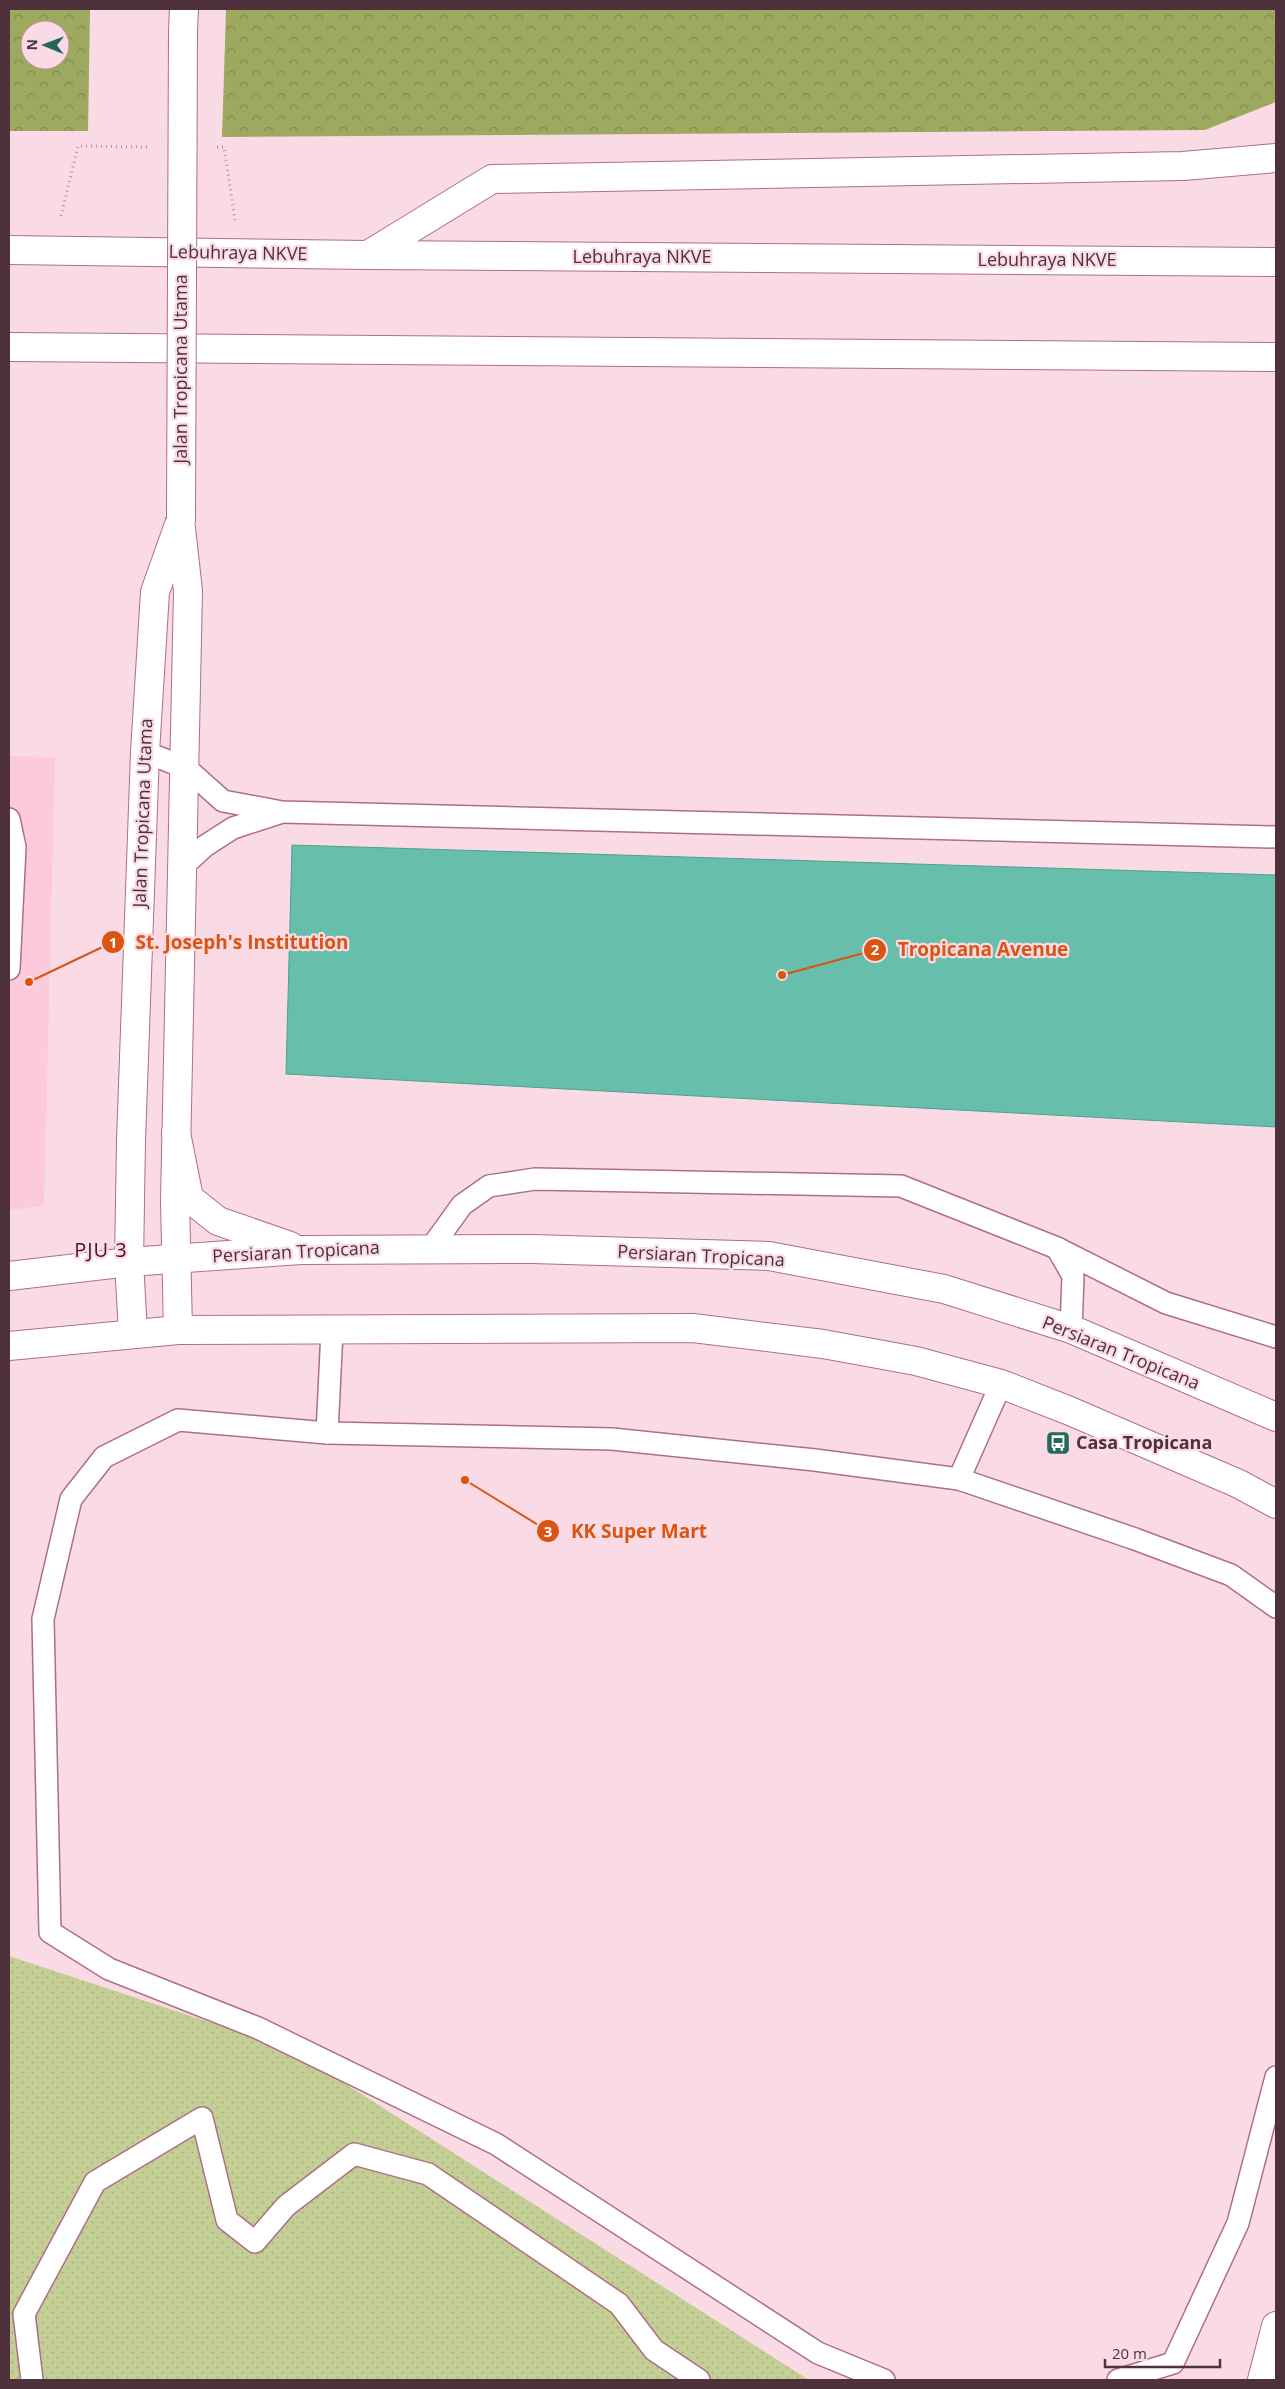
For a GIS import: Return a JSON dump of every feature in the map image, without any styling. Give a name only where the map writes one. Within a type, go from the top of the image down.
[{"type":"main road","name":"Jalan Tropicana Utama","points":[[178,1330],[176,1133],[186,768],[188,591],[180,519],[184,20]]},
{"type":"main road","points":[[368,255],[492,179],[1183,166],[1276,158]]},
{"type":"main road","name":"Lebuhraya NKVE","points":[[9,250],[368,255],[1276,262]]},
{"type":"main road","points":[[9,347],[1276,357]]},
{"type":"main road","name":"Jalan Tropicana Utama","points":[[133,1334],[129,1262],[131,1121],[145,752],[155,592],[180,519]]},
{"type":"main road","points":[[176,1133],[189,1198],[218,1221],[301,1250]]},
{"type":"main road","name":"Persiaran Tropicana","points":[[9,1276],[129,1262],[301,1250],[431,1248],[769,1256],[944,1288],[1071,1329],[1276,1417]]},
{"type":"main road","points":[[9,1346],[178,1330],[693,1328],[823,1344],[916,1361],[1001,1384],[1070,1411],[1221,1477],[1276,1504]]},
{"type":"main road","points":[[1262,2380],[1276,2326]]},
{"type":"lane","points":[[145,752],[186,768],[224,801],[282,812],[1276,837]]},
{"type":"lane","points":[[182,867],[205,846],[233,828],[282,812]]},
{"type":"lane","points":[[9,819],[14,847],[9,969]]},
{"type":"lane","points":[[431,1248],[462,1205],[489,1186],[535,1179],[901,1186],[1057,1248],[1166,1303],[1276,1337]]},
{"type":"lane","points":[[1057,1248],[1074,1276],[1071,1329]]},
{"type":"lane","points":[[327,1433],[332,1330]]},
{"type":"lane","points":[[959,1480],[1001,1384]]},
{"type":"lane","points":[[884,2380],[818,2353],[496,2144],[258,2028],[109,1968],[50,1932],[43,1620],[71,1499],[104,1457],[178,1420],[327,1433],[612,1439],[816,1460],[959,1480],[1135,1539],[1231,1575],[1276,1607]]},
{"type":"lane","points":[[1118,2380],[1173,2363],[1238,2223],[1276,2077]]},
{"type":"lane","points":[[32,2380],[24,2314],[95,2182],[202,2118],[228,2220],[254,2242],[286,2206],[354,2154],[428,2174],[619,2304],[654,2350],[699,2380]]},
{"type":"shaded area","points":[[9,756],[55,757],[44,1206],[9,1210]]},
{"type":"green space","points":[[9,9],[90,9],[88,131],[9,131]]},
{"type":"green space","points":[[226,9],[1276,9],[1276,102],[1205,130],[222,137]]},
{"type":"green space","points":[[9,1956],[291,2049],[809,2380],[9,2380]]},
{"type":"building","points":[[292,845],[1276,875],[1276,1127],[286,1074]]},
{"type":"place","name":"Tropicana Avenue","points":[[782,975]]},
{"type":"place","name":"St. Joseph's Institution","points":[[29,982]]},
{"type":"place","name":"Casa Tropicana","points":[[1058,1443]]},
{"type":"place","name":"KK Super Mart","points":[[465,1480]]},
{"type":"district","name":"PJU 3","points":[[101,1250]]}]
